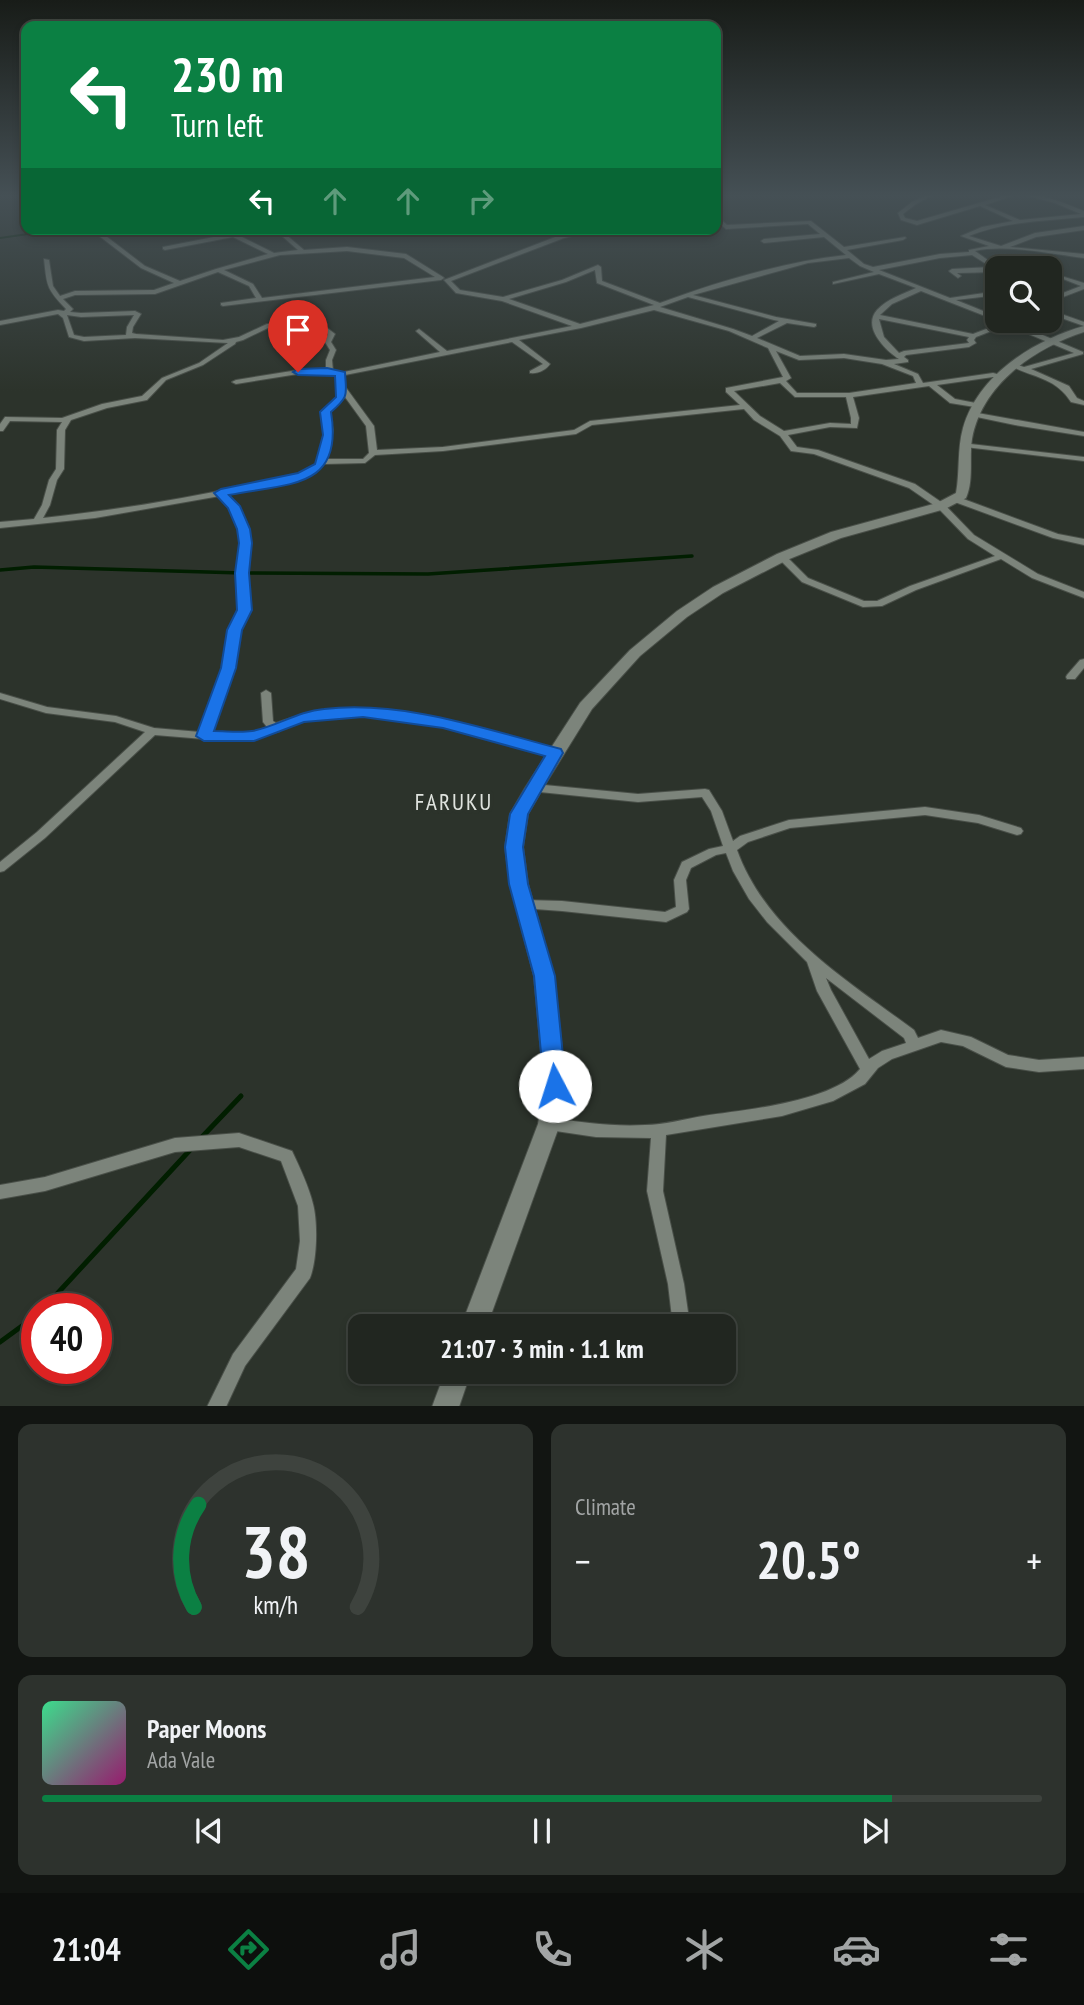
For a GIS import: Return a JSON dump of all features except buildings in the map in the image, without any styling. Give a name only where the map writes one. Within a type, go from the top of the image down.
[{"type":"street","points":[[46,260],[52,291],[62,297],[70,309],[64,312]]},
{"type":"street","points":[[133,260],[143,267],[179,283]]},
{"type":"street","points":[[62,297],[90,292],[143,294],[257,260]]},
{"type":"street","points":[[411,260],[444,279],[458,292],[503,299],[542,315],[581,326]]},
{"type":"street","points":[[223,304],[444,279],[498,260]]},
{"type":"street","points":[[236,382],[298,372],[342,374],[581,326],[819,260]]},
{"type":"street","points":[[856,260],[877,271],[985,314]]},
{"type":"street","points":[[835,283],[925,260]]},
{"type":"street","points":[[503,299],[564,281],[598,267],[599,282],[657,306],[731,330],[771,348],[808,359],[835,355],[884,362],[916,375]]},
{"type":"street","points":[[218,270],[251,285],[259,298]]},
{"type":"street","points":[[958,276],[952,271],[985,270]]},
{"type":"street","points":[[1062,277],[1084,286]]},
{"type":"street","points":[[1062,295],[1084,286]]},
{"type":"street","points":[[920,386],[916,375],[882,340],[875,326],[878,312],[922,288]]},
{"type":"street","points":[[687,295],[814,325]]},
{"type":"street","points":[[952,299],[985,295]]},
{"type":"street","points":[[64,312],[71,337],[236,341]]},
{"type":"street","points":[[1,320],[64,312],[80,315],[138,314],[129,334],[135,337]]},
{"type":"street","points":[[876,316],[974,336]]},
{"type":"street","points":[[1062,317],[1084,327]]},
{"type":"street","points":[[751,339],[787,320]]},
{"type":"street","points":[[0,429],[4,418],[68,419],[106,406],[144,398],[164,379],[201,364],[236,341],[267,326],[326,327],[332,334],[328,342],[332,351],[329,360],[330,372]]},
{"type":"street","points":[[478,1314],[548,1124],[555,1086],[544,976],[525,905],[514,847],[519,814],[555,753],[586,706],[635,653],[682,614],[718,590],[782,557],[836,535],[948,502],[962,495],[965,445],[977,410],[1015,370],[1051,341],[1084,327]]},
{"type":"street","points":[[903,359],[904,353],[967,346],[974,343],[970,340],[974,336],[985,330]]},
{"type":"street","points":[[419,331],[446,354]]},
{"type":"street","points":[[1031,333],[1083,353]]},
{"type":"street","points":[[514,340],[547,364],[544,368],[532,372]]},
{"type":"street","points":[[771,348],[787,378],[729,390],[757,418],[783,434],[794,449],[815,452],[912,486],[948,502],[1056,536],[1084,542]]},
{"type":"street","points":[[782,381],[795,396],[849,395],[993,375],[1083,353]]},
{"type":"street","points":[[884,362],[903,359]]},
{"type":"street","points":[[1015,370],[1066,388],[1073,400],[1084,402]]},
{"type":"street","points":[[342,374],[340,379],[343,388],[370,426],[373,453]]},
{"type":"street","points":[[931,384],[933,389],[953,401],[1015,424],[1084,434]]},
{"type":"street","points":[[0,525],[95,515],[301,476],[322,462],[329,430],[325,412],[341,398],[343,388]]},
{"type":"street","points":[[783,434],[830,425],[854,426],[855,418],[849,395]]},
{"type":"street","points":[[322,462],[365,461],[373,453],[443,449],[576,432],[590,422],[747,407]]},
{"type":"street","points":[[37,522],[46,505],[52,480],[60,469],[61,430],[68,419]]},
{"type":"street","points":[[965,445],[1084,459]]},
{"type":"street","points":[[204,736],[228,668],[234,630],[244,610],[244,529],[234,506],[221,493]]},
{"type":"street","points":[[948,502],[971,537],[1035,576],[1084,595]]},
{"type":"street","points":[[782,557],[805,580],[863,604],[879,604],[913,588],[1003,556]]},
{"type":"street","points":[[1071,677],[1084,662]]},
{"type":"street","points":[[266,693],[268,722],[276,729]]},
{"type":"street","points":[[0,696],[46,710],[116,719],[153,731],[204,736],[254,736],[300,718],[363,712],[444,723],[555,753]]},
{"type":"street","points":[[0,868],[41,835],[153,731]]},
{"type":"street","points":[[534,788],[638,798],[705,793],[714,804],[739,871],[766,909],[814,962],[909,1034],[914,1045]]},
{"type":"street","points":[[525,905],[562,906],[666,917],[682,909],[680,880],[686,865],[713,852],[731,848],[744,839],[789,824],[925,811],[979,819],[1017,831]]},
{"type":"street","points":[[814,962],[824,991],[868,1070]]},
{"type":"street","points":[[548,1124],[596,1131],[659,1129],[782,1110],[833,1096],[860,1080],[887,1055],[941,1036],[966,1041],[1006,1062],[1040,1066],[1084,1063]]},
{"type":"street","points":[[659,1129],[655,1191],[676,1284],[680,1314]]},
{"type":"street","points":[[0,1192],[45,1184],[175,1145],[239,1140],[287,1156],[306,1206],[308,1241],[304,1272],[239,1360],[216,1406]]},
{"type":"street","points":[[445,1406],[453,1384]]},
{"type":"waterway","points":[[0,570],[34,567],[242,573],[428,574],[692,556]]},
{"type":"waterway","points":[[201,1138],[241,1096]]},
{"type":"waterway","points":[[58,1293],[191,1149]]},
{"type":"waterway","points":[[0,1342],[21,1327]]},
{"type":"district","name":"FARUKU","points":[[454,802]]},
{"type":"route","points":[[298,372],[327,371],[342,374],[341,398],[325,412],[329,424],[328,444],[324,451],[325,457],[319,466],[301,476],[221,493],[234,506],[244,529],[244,610],[234,630],[228,668],[204,736],[254,736],[300,718],[363,712],[402,715],[444,723],[555,753],[519,814],[514,847],[519,884],[544,976],[555,1086]]}]
